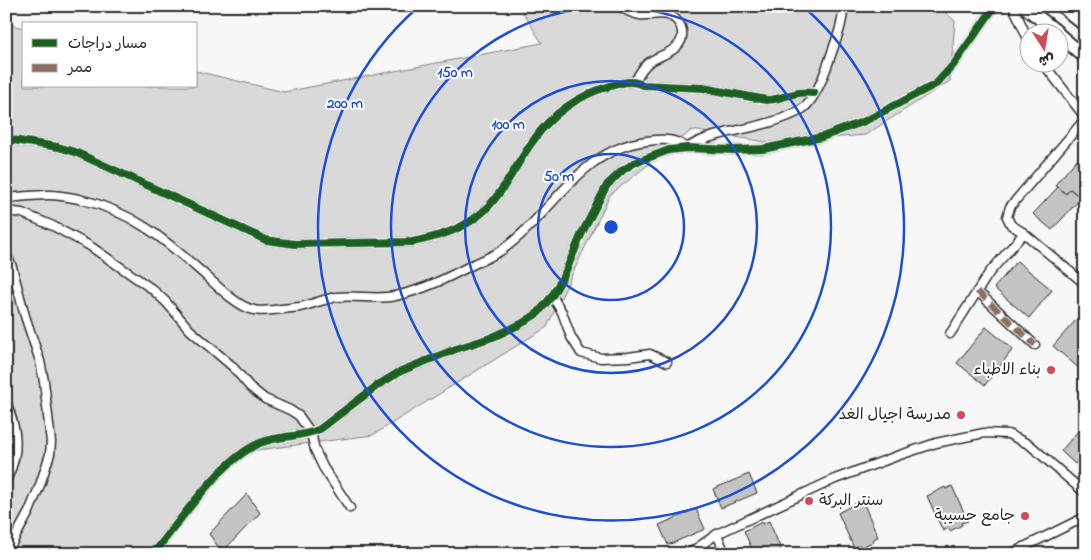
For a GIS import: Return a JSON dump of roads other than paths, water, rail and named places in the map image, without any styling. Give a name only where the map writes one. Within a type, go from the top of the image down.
[{"type":"main road","points":[[1024,6],[1044,22]]},
{"type":"main road","points":[[1062,6],[1085,25]]},
{"type":"main road","points":[[1068,42],[1085,57]]},
{"type":"street","points":[[619,6],[632,14],[669,16],[681,26],[681,41],[676,47],[650,61],[643,67],[635,81]]},
{"type":"street","points":[[687,148],[695,142],[708,137],[770,122],[799,111],[810,102],[821,82],[832,52],[842,22],[843,6]]},
{"type":"street","points":[[153,554],[198,498],[224,469],[239,456],[260,443],[273,438],[311,433],[331,422],[386,379],[401,371],[512,328],[538,313],[552,296],[565,273],[603,193],[613,178],[629,167],[669,150],[687,148],[747,151],[770,148],[822,137],[865,121],[936,84],[954,64],[995,6]]},
{"type":"street","points":[[1013,6],[1020,22]]},
{"type":"street","points":[[1050,72],[1085,118],[1008,212],[1008,221],[1085,284]]},
{"type":"street","points":[[6,139],[58,147],[82,154],[266,240],[295,244],[412,242],[446,233],[460,227],[483,211],[502,189],[544,126],[576,100],[588,93],[625,82],[635,81],[643,85],[703,88],[767,100],[774,100],[795,92],[814,93]]},
{"type":"street","points":[[6,198],[50,195],[97,203],[117,210],[136,220],[158,236],[234,299],[252,310],[259,311],[300,307],[339,297],[381,298],[429,286],[500,252],[532,224],[591,163],[606,154],[622,146],[654,140],[670,139],[680,142],[687,148]]},
{"type":"street","points":[[6,211],[22,213],[53,226],[90,246],[152,288],[190,330],[232,366],[250,387],[265,398],[299,416],[311,433],[318,458],[350,508]]},
{"type":"street","points":[[950,334],[996,263],[1024,233]]},
{"type":"street","points":[[6,252],[12,267],[24,316],[40,361],[51,442],[50,454],[40,485],[29,512],[6,554]]},
{"type":"street","points":[[977,291],[1034,345]]},
{"type":"street","points":[[552,296],[562,312],[571,337],[581,353],[601,358],[650,354],[667,362]]},
{"type":"street","points":[[6,401],[14,420],[17,442],[12,470],[6,480]]},
{"type":"street","points":[[688,554],[717,534],[835,479],[936,443],[984,433],[1008,434],[1030,445],[1085,493]]},
{"type":"street","points":[[1010,554],[1085,517]]},
{"type":"street","points":[[717,534],[725,554]]},
{"type":"place","name":"بناء الاطباء","points":[[1051,370]]},
{"type":"place","name":"مدرسة اجيال الغد","points":[[961,415]]},
{"type":"place","name":"سنتر البركة","points":[[809,501]]},
{"type":"place","name":"جامع حسيبة","points":[[1025,516]]}]
